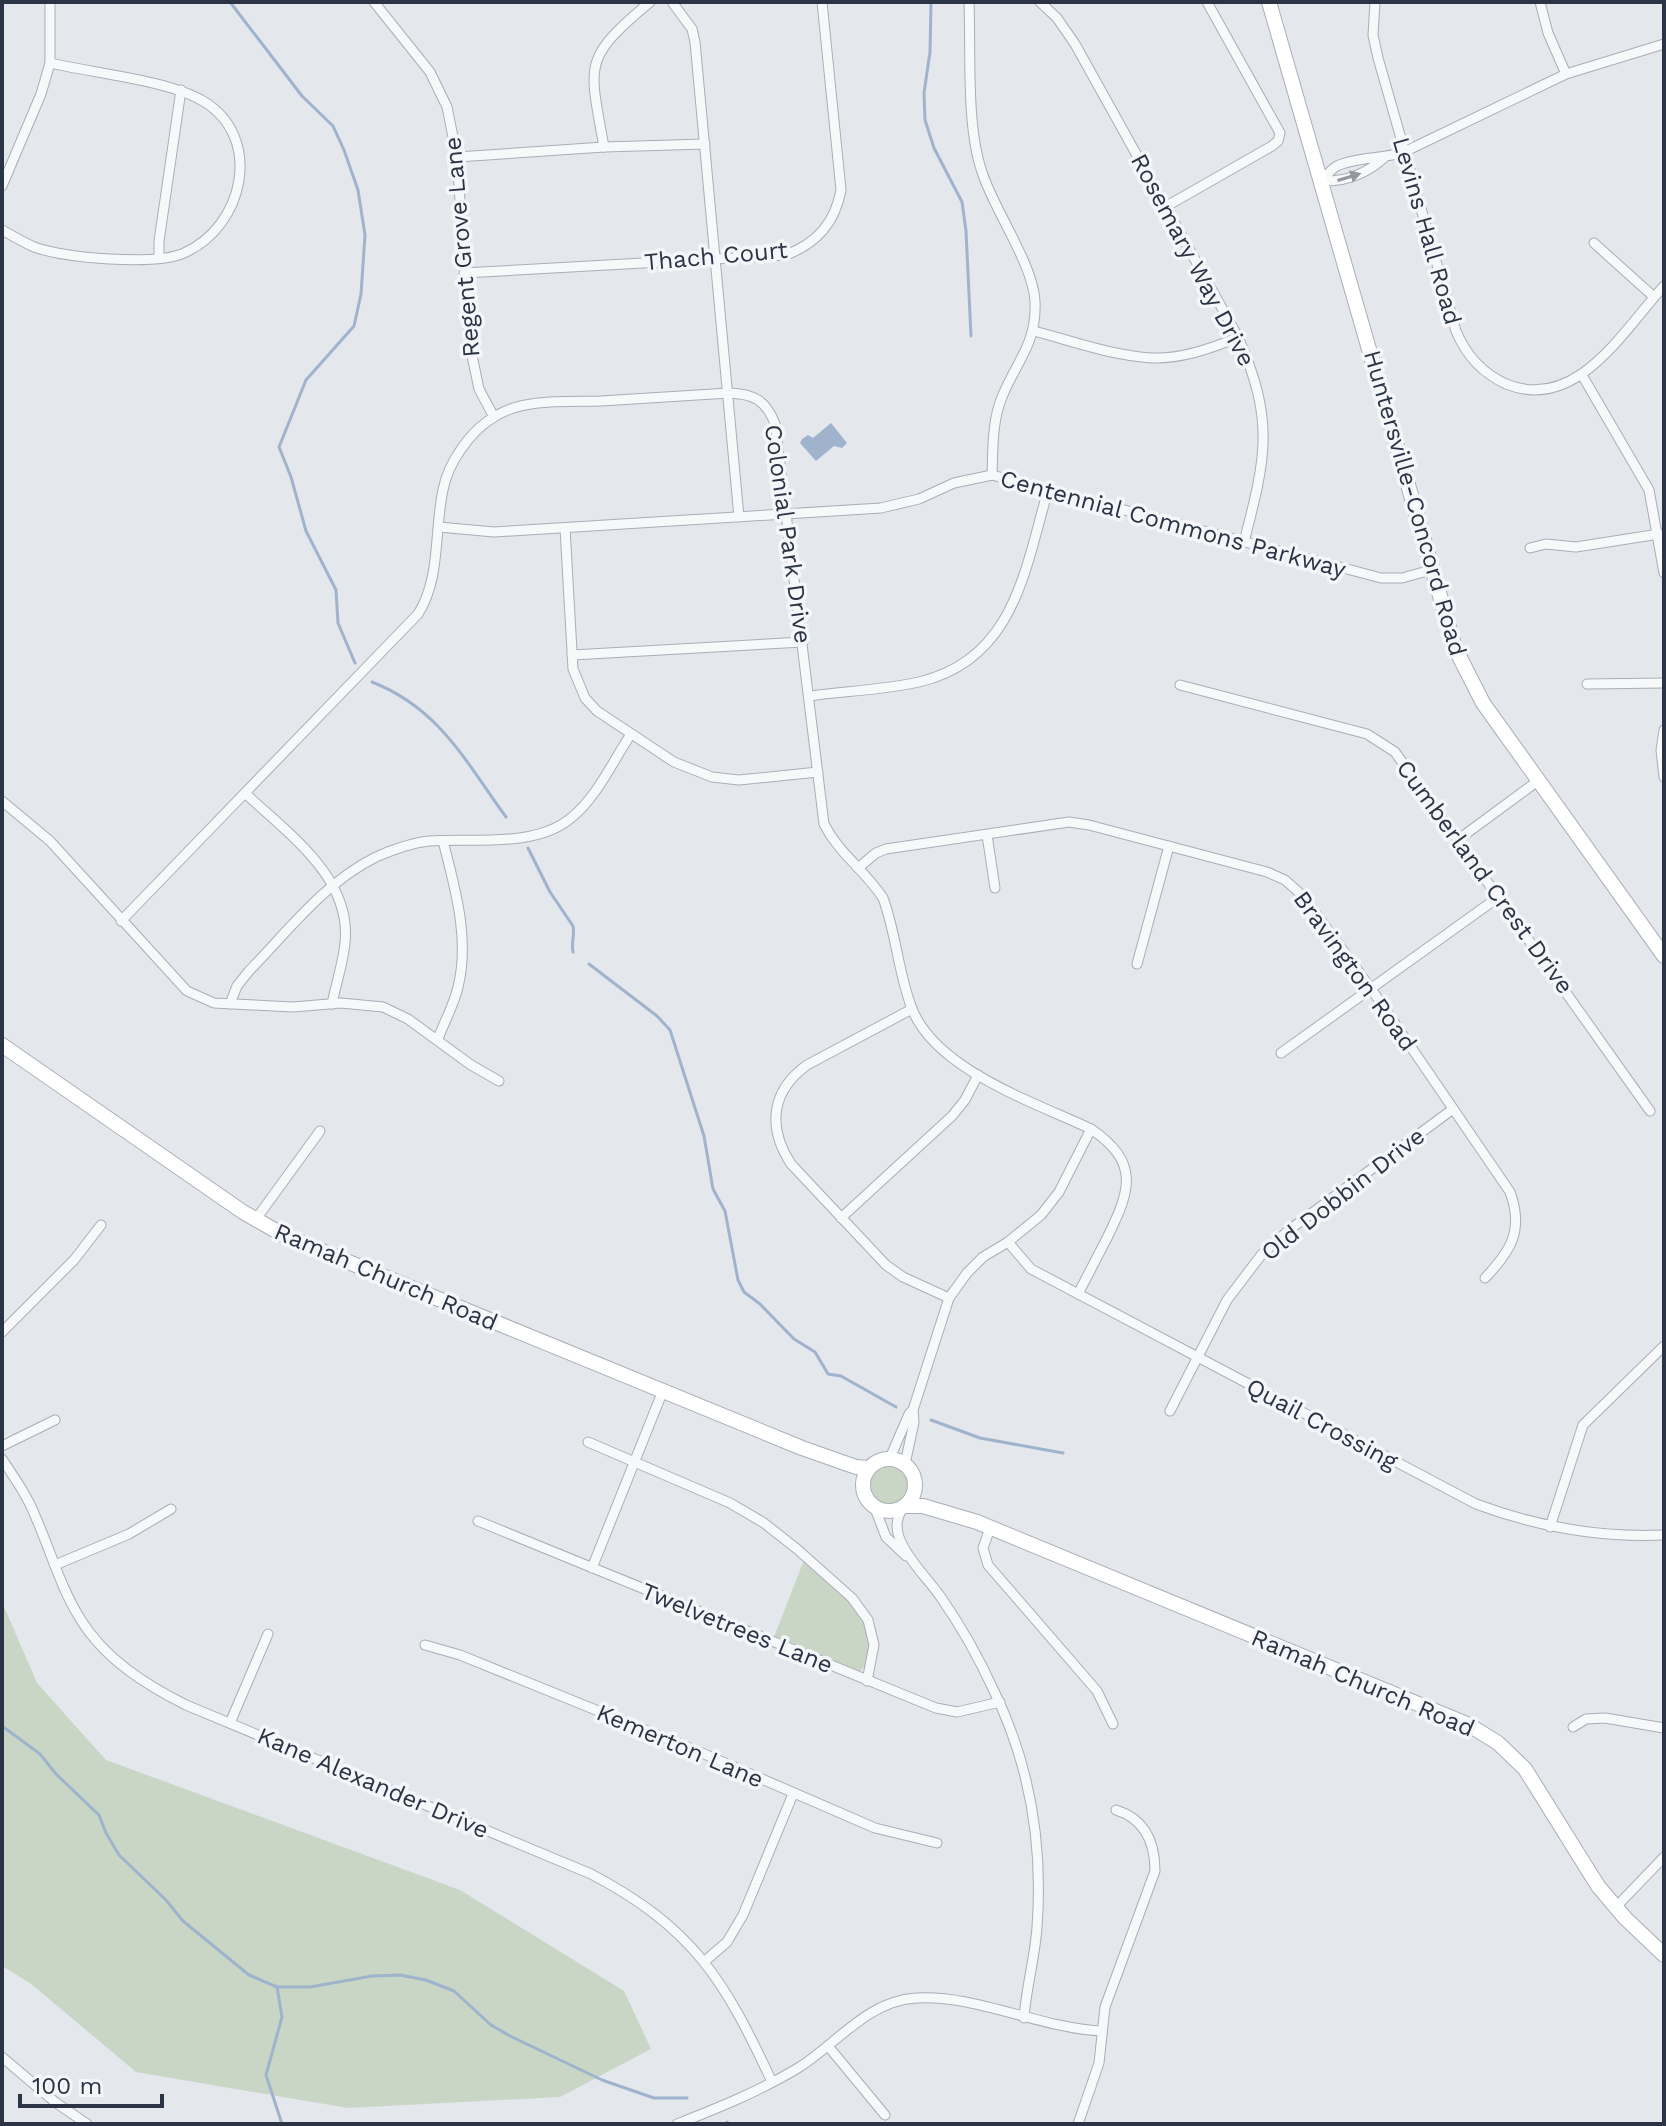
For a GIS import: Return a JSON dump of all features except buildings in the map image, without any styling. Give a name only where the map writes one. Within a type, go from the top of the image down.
[{"type":"main road","name":"Huntersville-Concord Road","points":[[1269,2],[1455,648],[1472,684],[1664,955]]},
{"type":"main road","name":"Ramah Church Road","points":[[2,1045],[285,1236],[662,1393],[802,1448],[868,1468]]},
{"type":"main road","name":"Ramah Church Road","points":[[802,1448],[862,1485],[874,1506],[890,1511],[904,1506],[923,1506],[984,1525]]},
{"type":"main road","points":[[862,1485],[868,1468],[877,1461],[890,1458],[905,1464],[914,1476],[916,1488],[904,1506]]},
{"type":"main road","name":"Ramah Church Road","points":[[916,1488],[925,1496],[984,1525],[1469,1725],[1498,1743],[1525,1769],[1598,1886],[1664,1955]]},
{"type":"street","points":[[2,186],[37,105],[50,63],[50,2]]},
{"type":"street","name":"Regent Grove Lane","points":[[374,2],[430,72],[447,107],[457,157],[474,371],[494,417]]},
{"type":"street","points":[[604,147],[593,85],[594,64],[612,33],[650,2]]},
{"type":"street","points":[[672,2],[692,29],[695,42],[739,517]]},
{"type":"street","name":"Thach Court","points":[[464,273],[786,255],[820,236],[838,206],[841,190],[822,2]]},
{"type":"street","points":[[969,2],[974,141],[991,197],[1029,275],[1035,297],[1034,331],[1002,396],[995,420],[992,475]]},
{"type":"street","name":"Rosemary Way Drive","points":[[1040,2],[1057,18],[1075,44],[1238,337],[1254,374],[1265,442],[1260,480],[1244,542]]},
{"type":"street","points":[[1165,207],[1272,146],[1278,141],[1280,133],[1207,2]]},
{"type":"street","name":"Levins Hall Road","points":[[1375,2],[1373,35],[1404,152],[1456,331],[1469,357],[1477,365],[1503,382],[1526,389],[1551,388],[1582,375],[1664,286]]},
{"type":"street","points":[[1540,2],[1548,33],[1566,74]]},
{"type":"street","points":[[1322,181],[1335,167],[1404,152],[1566,74],[1664,44]]},
{"type":"street","points":[[2,230],[48,250],[120,258],[181,255],[202,244],[221,226],[239,189],[239,158],[231,129],[217,111],[181,90],[50,63]]},
{"type":"street","points":[[159,258],[181,90]]},
{"type":"street","points":[[457,157],[705,144]]},
{"type":"street","points":[[1594,243],[1654,297]]},
{"type":"street","points":[[1034,331],[1153,358],[1208,350],[1238,337]]},
{"type":"street","points":[[1582,375],[1643,476],[1653,504],[1664,573]]},
{"type":"street","name":"Colonial Park Drive","points":[[121,921],[418,614],[426,603],[430,587],[442,491],[448,470],[473,435],[494,417],[535,404],[749,394],[770,410],[775,424],[824,824],[834,844],[883,898],[912,1009],[925,1031],[954,1061],[1091,1129],[1105,1139],[1123,1163],[1127,1179],[1126,1198],[1078,1294]]},
{"type":"street","name":"Centennial Commons Parkway","points":[[439,527],[494,532],[896,507],[954,483],[992,475],[1381,578],[1402,578],[1431,570]]},
{"type":"street","points":[[809,696],[921,681],[943,675],[970,661],[1006,621],[1016,600],[1048,490]]},
{"type":"street","points":[[565,528],[576,682],[597,711],[674,762],[712,777],[739,780],[818,772]]},
{"type":"street","points":[[1530,548],[1546,544],[1576,547],[1659,534]]},
{"type":"street","points":[[572,655],[803,642]]},
{"type":"street","points":[[1587,684],[1664,683]]},
{"type":"street","name":"Cumberland Crest Drive","points":[[1180,685],[1367,734],[1395,752],[1650,1111]]},
{"type":"street","points":[[1664,730],[1661,750],[1664,777]]},
{"type":"street","points":[[230,1004],[237,986],[249,971],[334,884],[377,857],[415,844],[547,834],[574,816],[631,734]]},
{"type":"street","points":[[1459,839],[1539,780]]},
{"type":"street","points":[[245,793],[315,861],[334,884],[344,916],[345,941],[332,1004]]},
{"type":"street","points":[[2,801],[50,841],[187,991],[214,1003],[383,1007],[408,1019],[471,1065],[499,1081]]},
{"type":"street","name":"Bravington Road","points":[[858,868],[886,849],[1069,822],[1267,872],[1285,880],[1303,896],[1372,990],[1495,1168],[1513,1201],[1516,1222],[1512,1244],[1503,1260],[1485,1278]]},
{"type":"street","points":[[987,835],[995,888]]},
{"type":"street","points":[[438,1039],[458,987],[463,936],[443,841]]},
{"type":"street","points":[[1137,964],[1169,846]]},
{"type":"street","points":[[1281,1053],[1500,896]]},
{"type":"street","points":[[912,1009],[794,1074],[778,1100],[776,1130],[781,1148],[791,1164],[886,1265],[903,1277],[949,1298]]},
{"type":"street","points":[[841,1218],[952,1116],[965,1100],[978,1075]]},
{"type":"street","name":"Old Dobbin Drive","points":[[1170,1411],[1227,1300],[1262,1254],[1289,1230],[1453,1109]]},
{"type":"street","points":[[905,1464],[914,1422],[913,1410],[949,1298],[983,1257],[1008,1242],[1041,1215],[1059,1192],[1091,1129]]},
{"type":"street","points":[[256,1219],[320,1131]]},
{"type":"street","points":[[2,1332],[74,1260],[101,1225]]},
{"type":"street","name":"Quail Crossing","points":[[1008,1242],[1031,1269],[1461,1497],[1492,1510],[1550,1527],[1599,1534],[1664,1535]]},
{"type":"street","points":[[1550,1527],[1583,1425],[1664,1346]]},
{"type":"street","points":[[592,1568],[662,1393]]},
{"type":"street","points":[[890,1458],[913,1410]]},
{"type":"street","points":[[2,1446],[55,1420]]},
{"type":"street","points":[[588,1442],[709,1493],[780,1534],[852,1598],[868,1620],[873,1657],[867,1681]]},
{"type":"street","name":"Kane Alexander Drive","points":[[2,1459],[35,1515],[78,1617],[118,1662],[169,1697],[591,1874],[620,1889],[662,1917],[705,1961],[737,2011],[772,2082]]},
{"type":"street","points":[[874,1506],[886,1537],[915,1564]]},
{"type":"street","points":[[904,1506],[896,1521],[897,1531],[915,1564],[963,1631],[1000,1702],[1025,1773],[1032,1807],[1038,1870],[1037,1928],[1024,2018]]},
{"type":"street","points":[[55,1565],[129,1534],[171,1509]]},
{"type":"street","name":"Twelvetrees Lane","points":[[478,1521],[945,1711],[967,1711],[1000,1702]]},
{"type":"street","points":[[984,1525],[983,1548],[988,1565],[1097,1691],[1113,1724]]},
{"type":"street","points":[[230,1723],[268,1634]]},
{"type":"street","name":"Kemerton Lane","points":[[425,1645],[460,1655],[702,1753],[875,1828],[937,1843]]},
{"type":"street","points":[[1573,1727],[1586,1719],[1605,1718],[1664,1728]]},
{"type":"street","points":[[705,1961],[727,1942],[743,1915],[793,1794]]},
{"type":"street","points":[[1078,2124],[1099,2063],[1105,2007],[1155,1871],[1155,1855],[1140,1822],[1116,1810]]},
{"type":"street","points":[[1616,1907],[1664,1857]]},
{"type":"street","points":[[677,2124],[772,2082],[802,2065],[855,2022],[901,1999],[948,1999],[1071,2029],[1101,2031]]},
{"type":"street","points":[[828,2046],[885,2115]]},
{"type":"street","points":[[2,2057],[55,2102],[87,2124]]},
{"type":"green space","points":[[889,1458],[907,1466],[915,1484],[907,1502],[889,1510],[871,1502],[863,1484],[871,1466]]},
{"type":"green space","points":[[804,1560],[842,1593],[861,1617],[869,1646],[867,1664],[859,1672],[774,1637]]},
{"type":"green space","points":[[2,1602],[37,1683],[106,1760],[460,1890],[624,1991],[651,2049],[560,2097],[348,2108],[136,2072],[30,1983],[2,1966]]},
{"type":"water","points":[[831,423],[847,443],[842,448],[834,446],[816,461],[800,443],[808,435],[813,438]]},
{"type":"waterway","points":[[230,2],[302,96],[333,126],[358,190],[365,235],[361,294],[354,326],[306,380],[279,447],[306,531],[336,590],[338,623],[355,663]]},
{"type":"waterway","points":[[931,2],[925,120],[934,148],[962,202],[971,336]]},
{"type":"waterway","points":[[372,682],[416,706],[433,722],[464,757],[506,817]]},
{"type":"waterway","points":[[528,848],[550,892],[573,926],[573,952]]},
{"type":"waterway","points":[[589,964],[657,1016],[670,1030],[704,1136],[713,1189],[725,1211],[738,1280],[744,1292],[794,1339],[815,1352],[828,1374],[841,1376],[896,1407]]},
{"type":"waterway","points":[[931,1420],[980,1438],[1063,1453]]},
{"type":"waterway","points":[[2,1726],[40,1754],[56,1774],[99,1815],[119,1855],[166,1900],[183,1921],[249,1975],[277,1987],[310,1987],[372,1976],[400,1975],[426,1980],[454,1991],[491,2025],[510,2036],[602,2080],[654,2098],[687,2098]]},
{"type":"waterway","points":[[277,1987],[282,2017],[266,2075],[282,2124]]}]
